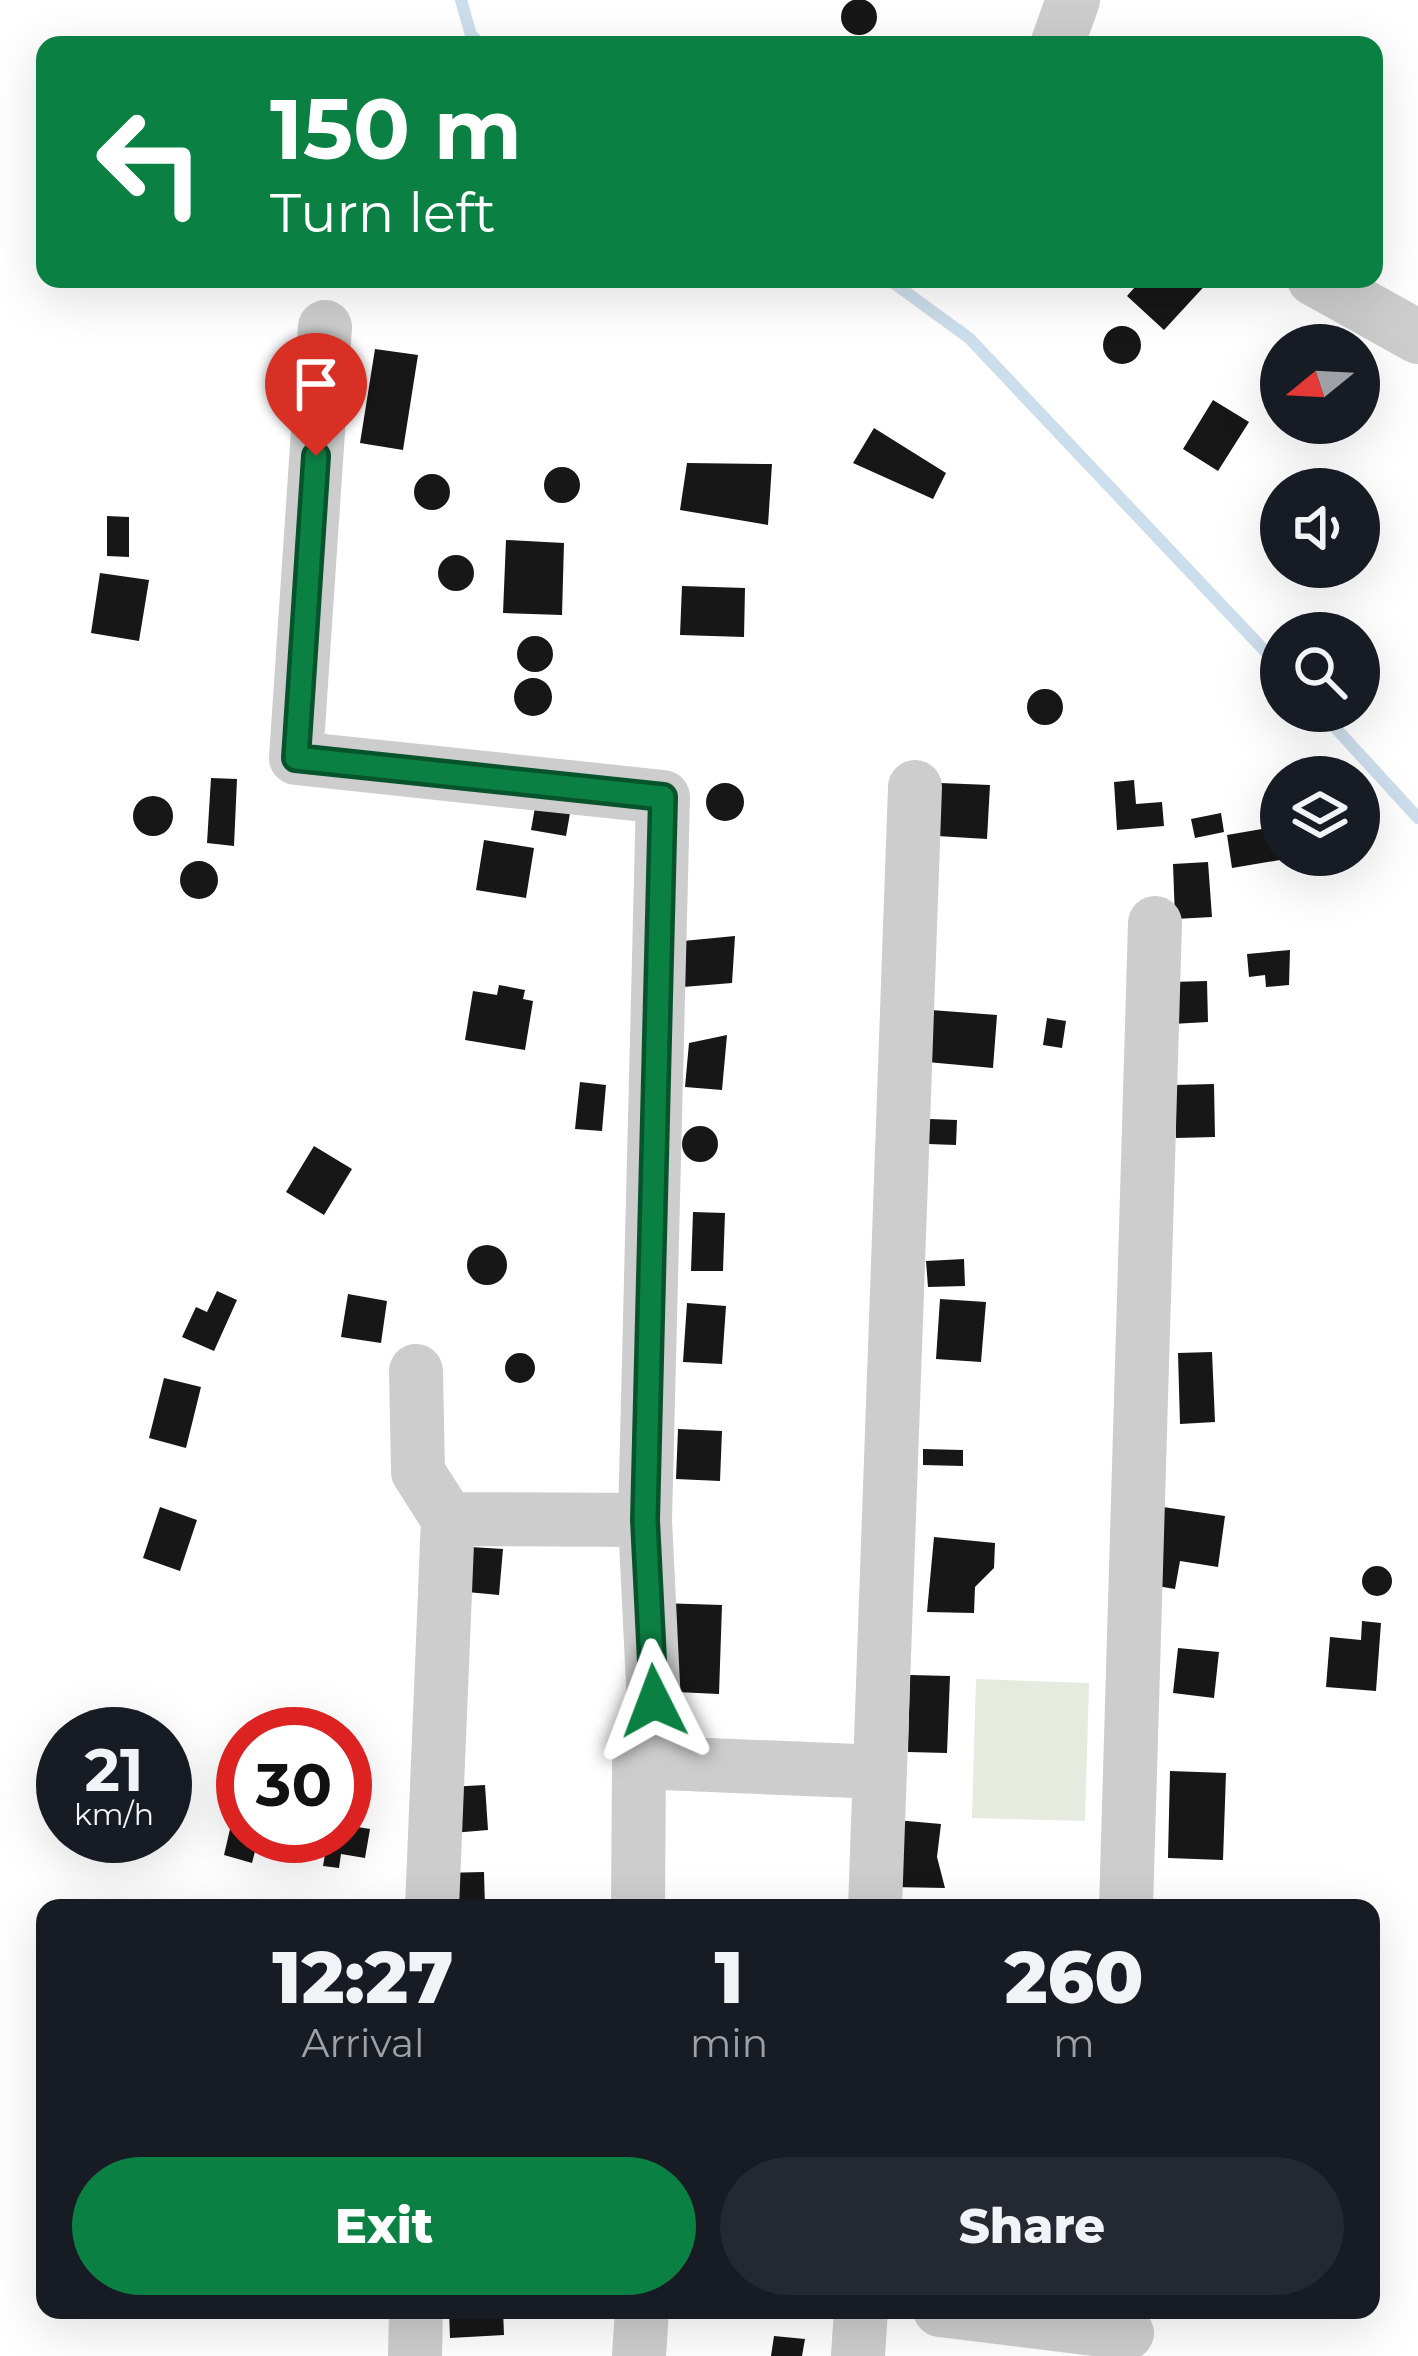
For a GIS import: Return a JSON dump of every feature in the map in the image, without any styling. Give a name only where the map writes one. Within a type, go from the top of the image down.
[{"type":"street","points":[[1060,36],[1073,0]]},
{"type":"street","points":[[1330,288],[1418,337]]},
{"type":"street","points":[[325,327],[296,758],[663,797],[645,1520],[656,1746],[639,1762],[638,1899]]},
{"type":"street","points":[[875,1899],[915,788]]},
{"type":"street","points":[[1126,1899],[1154,922]]},
{"type":"street","points":[[416,1371],[418,1472],[448,1519],[432,1899]]},
{"type":"street","points":[[448,1519],[645,1520]]},
{"type":"street","points":[[639,1762],[880,1772]]},
{"type":"street","points":[[415,2356],[416,2319]]},
{"type":"street","points":[[639,2356],[641,2319]]},
{"type":"street","points":[[857,2356],[860,2319]]},
{"type":"street","points":[[1013,2319],[1126,2333]]},
{"type":"shaded area","points":[[976,1679],[1089,1683],[1085,1821],[972,1818]]},
{"type":"building","points":[[859,-1],[872,4],[877,17],[872,30],[859,35],[846,30],[841,17],[846,4]]},
{"type":"building","points":[[1134,288],[1203,288],[1164,330],[1127,296]]},
{"type":"building","points":[[1122,326],[1135,332],[1141,345],[1135,358],[1122,364],[1109,358],[1103,345],[1109,332]]},
{"type":"building","points":[[375,349],[418,355],[403,450],[360,443]]},
{"type":"building","points":[[1213,400],[1249,422],[1218,471],[1183,449]]},
{"type":"building","points":[[874,428],[946,473],[933,499],[853,463]]},
{"type":"building","points":[[687,463],[772,464],[768,525],[680,510]]},
{"type":"building","points":[[562,467],[575,472],[580,485],[575,498],[562,503],[549,498],[544,485],[549,472]]},
{"type":"building","points":[[432,474],[445,479],[450,492],[445,505],[432,510],[419,505],[414,492],[419,479]]},
{"type":"building","points":[[107,516],[129,517],[129,557],[107,556]]},
{"type":"building","points":[[506,540],[564,543],[562,615],[503,613]]},
{"type":"building","points":[[456,555],[469,560],[474,573],[469,586],[456,591],[443,586],[438,573],[443,560]]},
{"type":"building","points":[[100,573],[149,580],[139,641],[91,633]]},
{"type":"building","points":[[682,586],[745,588],[744,637],[680,635]]},
{"type":"building","points":[[535,636],[548,641],[553,654],[548,667],[535,672],[522,667],[517,654],[522,641]]},
{"type":"building","points":[[533,678],[546,684],[552,697],[546,710],[533,716],[520,710],[514,697],[520,684]]},
{"type":"building","points":[[1045,689],[1058,694],[1063,707],[1058,720],[1045,725],[1032,720],[1027,707],[1032,694]]},
{"type":"building","points":[[211,778],[237,779],[234,846],[207,843]]},
{"type":"building","points":[[1134,780],[1136,804],[1162,802],[1164,826],[1117,830],[1114,782]]},
{"type":"building","points":[[725,783],[738,789],[744,802],[738,815],[725,821],[712,815],[706,802],[712,789]]},
{"type":"building","points":[[940,783],[990,785],[987,839],[937,836]]},
{"type":"building","points":[[153,796],[167,802],[173,816],[167,830],[153,836],[139,830],[133,816],[139,802]]},
{"type":"building","points":[[537,796],[572,802],[566,836],[531,830]]},
{"type":"building","points":[[1221,813],[1224,832],[1195,838],[1191,819]]},
{"type":"building","points":[[1260,829],[1260,863],[1232,868],[1227,835]]},
{"type":"building","points":[[484,840],[534,848],[526,898],[476,890]]},
{"type":"building","points":[[199,861],[212,867],[218,880],[212,893],[199,899],[186,893],[180,880],[186,867]]},
{"type":"building","points":[[1208,862],[1212,917],[1175,919],[1173,864]]},
{"type":"building","points":[[735,936],[732,983],[683,987],[683,941]]},
{"type":"building","points":[[1290,950],[1289,985],[1266,987],[1265,975],[1249,977],[1247,954]]},
{"type":"building","points":[[1207,981],[1208,1022],[1172,1024],[1171,982]]},
{"type":"building","points":[[499,985],[525,990],[523,999],[533,1001],[525,1050],[465,1040],[473,991],[497,995]]},
{"type":"building","points":[[931,1010],[997,1015],[993,1068],[927,1062]]},
{"type":"building","points":[[1047,1018],[1066,1021],[1062,1048],[1043,1045]]},
{"type":"building","points":[[727,1035],[722,1090],[685,1087],[689,1043]]},
{"type":"building","points":[[580,1082],[606,1085],[602,1131],[575,1129]]},
{"type":"building","points":[[1214,1084],[1215,1137],[1176,1138],[1174,1085]]},
{"type":"building","points":[[930,1119],[957,1120],[956,1145],[928,1144]]},
{"type":"building","points":[[700,1126],[713,1131],[718,1144],[713,1157],[700,1162],[687,1157],[682,1144],[687,1131]]},
{"type":"building","points":[[314,1146],[352,1169],[324,1215],[286,1192]]},
{"type":"building","points":[[693,1212],[725,1213],[723,1271],[691,1271]]},
{"type":"building","points":[[487,1245],[501,1251],[507,1265],[501,1279],[487,1285],[473,1279],[467,1265],[473,1251]]},
{"type":"building","points":[[964,1259],[965,1286],[928,1287],[926,1261]]},
{"type":"building","points":[[217,1291],[237,1300],[214,1351],[182,1337],[196,1307],[207,1312]]},
{"type":"building","points":[[348,1294],[387,1301],[381,1343],[341,1337]]},
{"type":"building","points":[[940,1299],[986,1302],[981,1362],[936,1359]]},
{"type":"building","points":[[687,1303],[726,1306],[722,1364],[683,1362]]},
{"type":"building","points":[[1212,1352],[1215,1422],[1180,1424],[1178,1353]]},
{"type":"building","points":[[520,1353],[535,1368],[520,1383],[505,1368]]},
{"type":"building","points":[[164,1378],[201,1387],[186,1448],[149,1438]]},
{"type":"building","points":[[678,1429],[722,1431],[720,1481],[676,1479]]},
{"type":"building","points":[[923,1449],[963,1450],[963,1466],[923,1465]]},
{"type":"building","points":[[160,1507],[197,1520],[180,1571],[143,1558]]},
{"type":"building","points":[[1163,1507],[1225,1516],[1218,1567],[1180,1561],[1175,1589],[1151,1585]]},
{"type":"building","points":[[934,1537],[995,1543],[994,1568],[975,1587],[974,1613],[927,1612]]},
{"type":"building","points":[[471,1547],[503,1549],[499,1595],[467,1592]]},
{"type":"building","points":[[1377,1566],[1392,1581],[1377,1596],[1362,1581]]},
{"type":"building","points":[[659,1603],[722,1605],[719,1694],[655,1691]]},
{"type":"building","points":[[1362,1621],[1381,1623],[1376,1691],[1326,1687],[1330,1637],[1361,1640]]},
{"type":"building","points":[[1178,1648],[1219,1652],[1214,1698],[1173,1693]]},
{"type":"building","points":[[910,1675],[950,1676],[947,1753],[908,1752]]},
{"type":"building","points":[[1170,1771],[1226,1773],[1223,1860],[1168,1858]]},
{"type":"building","points":[[485,1785],[488,1830],[452,1833],[448,1787]]},
{"type":"building","points":[[896,1820],[941,1824],[937,1857],[945,1888],[892,1887]]},
{"type":"building","points":[[484,1872],[485,1899],[442,1899],[442,1873]]},
{"type":"building","points":[[449,2319],[503,2319],[504,2335],[450,2338]]},
{"type":"building","points":[[774,2336],[805,2339],[802,2356],[771,2356]]},
{"type":"waterway","points":[[461,0],[472,36]]},
{"type":"waterway","points":[[900,288],[969,338],[1260,646]]},
{"type":"waterway","points":[[1339,732],[1418,818]]},
{"type":"route","points":[[316,456],[296,758],[663,797],[645,1520],[654,1701]]}]
